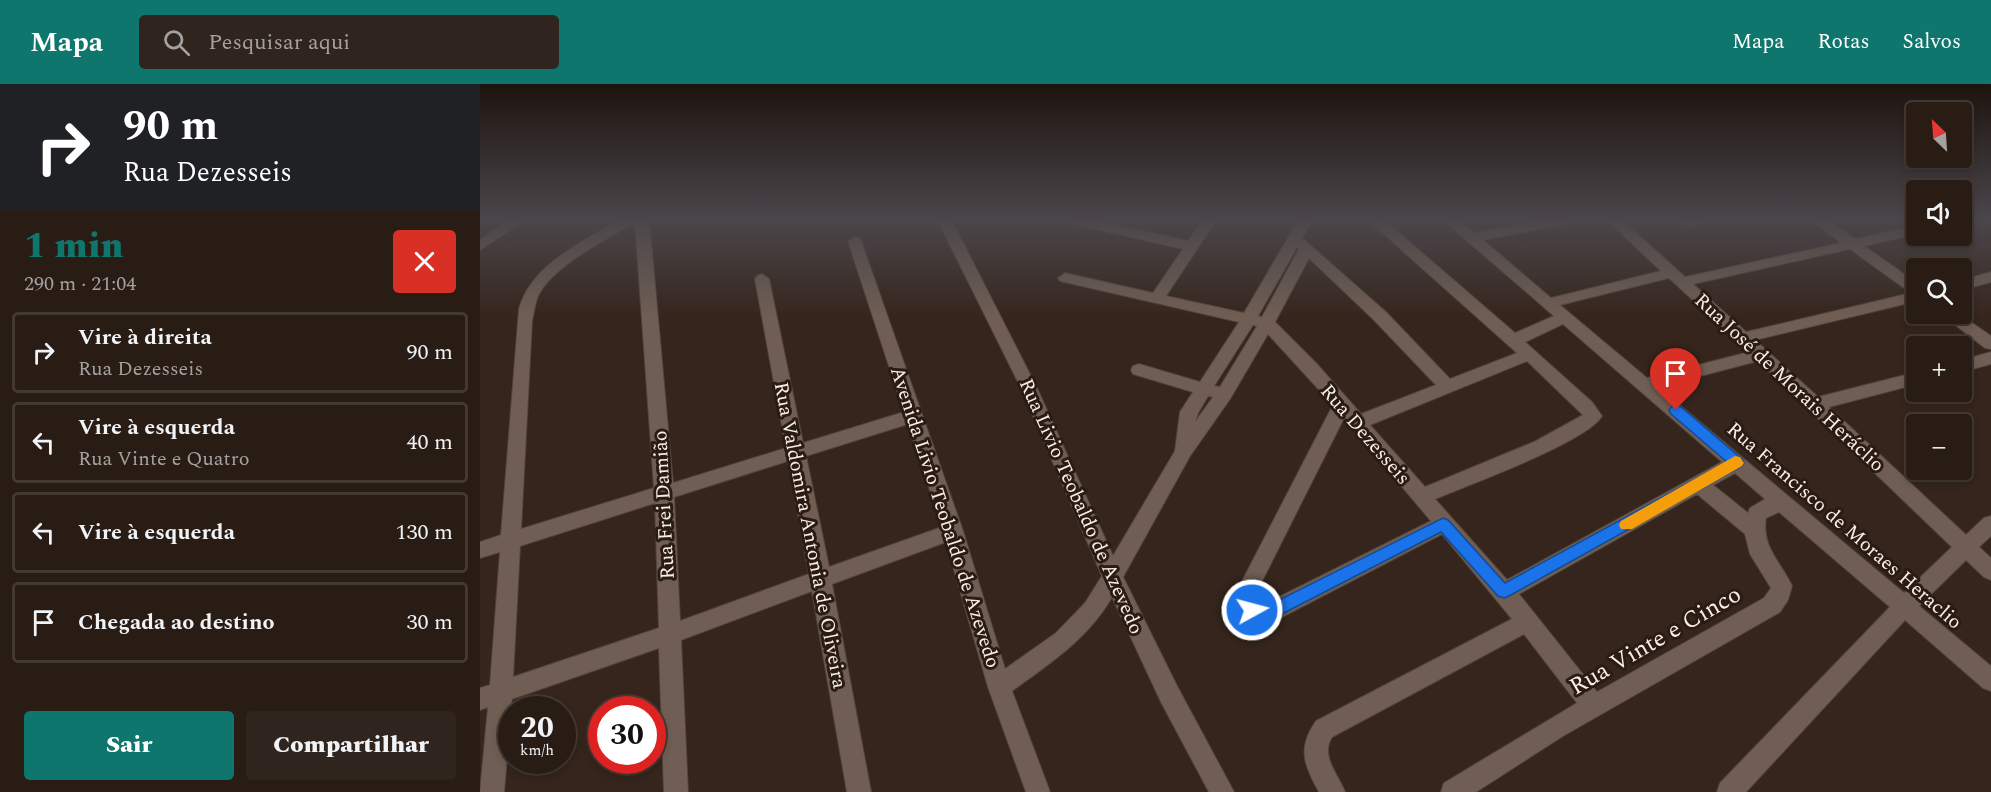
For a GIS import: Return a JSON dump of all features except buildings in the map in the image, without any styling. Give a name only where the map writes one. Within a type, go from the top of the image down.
[{"type":"street","points":[[492,792],[512,540],[524,321],[531,293],[552,272],[582,252]]},
{"type":"street","name":"Rua Frei Damião","points":[[645,252],[664,494],[676,792]]},
{"type":"street","name":"Avenida Livio Teobaldo de Azevedo","points":[[858,252],[953,531],[999,687],[1038,792]]},
{"type":"street","name":"Rua Livio Teobaldo de Azevedo","points":[[961,252],[1028,386],[1113,578],[1170,694],[1222,792]]},
{"type":"street","points":[[1156,300],[1187,252]]},
{"type":"street","points":[[999,687],[1048,654],[1073,633],[1093,610],[1184,451],[1224,395],[1258,321],[1296,252]]},
{"type":"street","points":[[1311,252],[1380,316],[1448,387]]},
{"type":"street","points":[[1412,252],[1576,395],[1593,416],[1585,425],[1560,437],[1420,497]]},
{"type":"street","name":"Rua Francisco de Moraes Heraclio","points":[[1489,252],[1991,680]]},
{"type":"street","name":"Rua José de Morais Heráclio","points":[[1649,252],[1815,404],[1991,571]]},
{"type":"street","points":[[1550,303],[1810,252]]},
{"type":"street","points":[[1864,252],[1906,283]]},
{"type":"street","points":[[1972,282],[1991,277]]},
{"type":"street","points":[[1065,278],[1258,321]]},
{"type":"street","name":"Rua Valdomira Antonia de Oliveira","points":[[762,279],[821,581],[859,792]]},
{"type":"street","points":[[1742,338],[1906,299]]},
{"type":"street","points":[[1514,340],[1566,317]]},
{"type":"street","points":[[1184,451],[1186,422],[1204,389],[1258,321]]},
{"type":"street","name":"Rua Dezesseis","points":[[1258,321],[1303,360],[1504,592],[1595,707]]},
{"type":"street","points":[[1963,324],[1991,344]]},
{"type":"street","points":[[1357,423],[1530,354]]},
{"type":"street","points":[[1645,384],[1761,355]]},
{"type":"street","points":[[1972,363],[1991,358]]},
{"type":"street","points":[[1139,370],[1224,395]]},
{"type":"street","points":[[1815,404],[1906,381]]},
{"type":"street","points":[[1341,406],[1247,591],[1248,605],[1252,610],[1262,613],[1274,610],[1443,524]]},
{"type":"street","points":[[480,550],[915,416]]},
{"type":"street","points":[[1504,592],[1737,463]]},
{"type":"street","points":[[1699,485],[1754,530],[1757,514],[1766,507],[1783,502]]},
{"type":"street","points":[[1729,792],[1906,606],[1991,524]]},
{"type":"street","name":"Rua Vinte e Cinco","points":[[1453,792],[1556,728],[1722,635],[1777,600],[1783,591],[1782,586],[1760,554],[1754,530]]},
{"type":"street","points":[[480,699],[821,581],[953,531]]},
{"type":"street","points":[[1333,792],[1314,751],[1316,741],[1324,729],[1527,622]]},
{"type":"slow traffic","points":[[1626,525],[1737,463],[1735,461]]},
{"type":"route","points":[[1252,610],[1262,613],[1274,610],[1443,524],[1504,592],[1737,463],[1676,410]]}]
